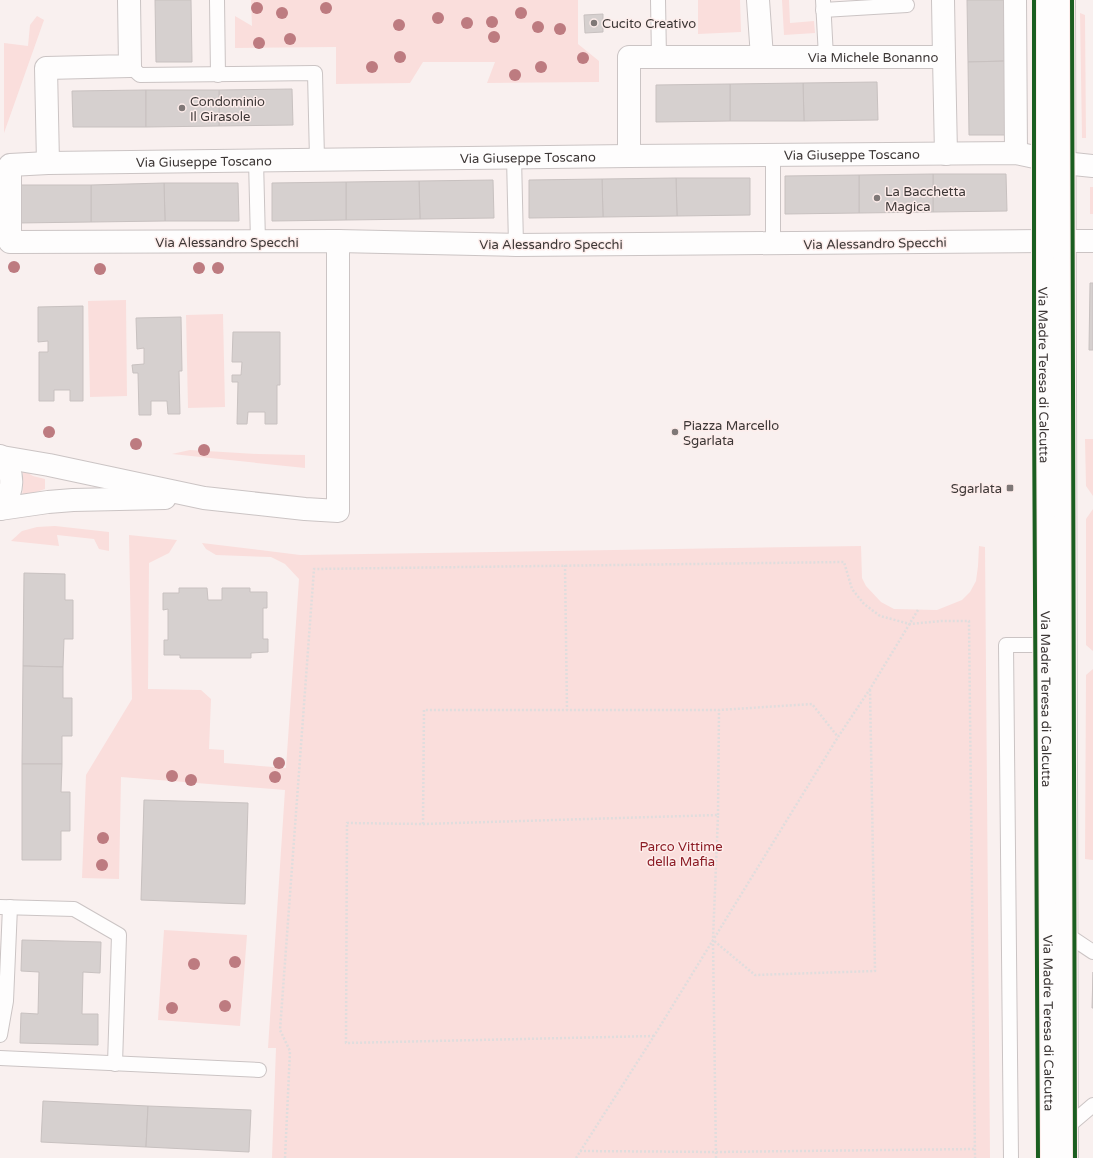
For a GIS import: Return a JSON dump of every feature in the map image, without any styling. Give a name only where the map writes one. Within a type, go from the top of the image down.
[{"type":"street","points":[[48,163],[46,68],[130,66],[129,0]]},
{"type":"street","points":[[758,0],[762,57]]},
{"type":"street","points":[[943,0],[944,57]]},
{"type":"street","points":[[1015,0],[1016,153]]},
{"type":"street","points":[[1044,0],[1054,161]]},
{"type":"street","points":[[1053,241],[1054,161],[1064,0]]},
{"type":"street","name":"Via Michele Bonanno","points":[[629,156],[629,57],[944,57],[946,154]]},
{"type":"street","name":"Via Giuseppe Toscano","points":[[10,242],[10,165],[48,163],[317,159],[1016,153],[1054,161],[1093,166]]},
{"type":"street","points":[[1,457],[49,465],[204,498],[306,509],[338,510],[338,241]]},
{"type":"street","name":"Via Alessandro Specchi","points":[[10,242],[338,241],[516,245],[1093,241]]},
{"type":"street","name":"Via Madre Teresa di Calcutta","points":[[1050,1158],[1046,645],[1053,241]]},
{"type":"street","name":"Via Madre Teresa di Calcutta","points":[[1053,241],[1066,934],[1066,1158]]},
{"type":"street","points":[[0,509],[7,500],[11,489],[11,478],[8,467],[1,457]]},
{"type":"street","points":[[0,509],[73,500],[204,498]]},
{"type":"lane","points":[[217,0],[218,75]]},
{"type":"lane","points":[[658,0],[660,57]]},
{"type":"lane","points":[[826,57],[823,5],[906,5]]},
{"type":"lane","points":[[130,66],[140,75],[315,73],[317,159]]},
{"type":"lane","points":[[773,155],[773,244]]},
{"type":"lane","points":[[514,157],[516,245]]},
{"type":"lane","points":[[256,160],[258,242]]},
{"type":"lane","points":[[1011,1158],[1006,645],[1046,645]]},
{"type":"lane","points":[[0,1035],[6,1001],[5,907],[74,909],[119,935],[115,1064]]},
{"type":"lane","points":[[1066,934],[1093,952]]},
{"type":"lane","points":[[0,1058],[259,1070]]},
{"type":"lane","points":[[1066,1128],[1093,1105]]},
{"type":"path","points":[[285,1158],[290,1051],[280,1030],[314,569],[844,562],[852,589],[864,604],[880,616],[910,624],[942,621],[969,621],[975,1158]]},
{"type":"path","points":[[565,565],[566,710]]},
{"type":"path","points":[[576,1158],[654,1036],[918,610]]},
{"type":"path","points":[[713,940],[755,975],[874,971],[870,689]]},
{"type":"path","points":[[423,824],[424,710],[719,710],[812,704],[838,737]]},
{"type":"path","points":[[716,1158],[713,940],[718,815],[719,710]]},
{"type":"path","points":[[654,1036],[346,1043],[347,823],[423,824],[718,815]]},
{"type":"path","points":[[580,1151],[716,1152],[975,1149]]},
{"type":"green space","points":[[251,0],[578,0],[578,44],[599,61],[599,82],[487,83],[495,62],[423,62],[410,83],[336,84],[336,47],[235,48],[235,16],[252,26]]},
{"type":"green space","points":[[698,0],[740,0],[741,32],[698,34]]},
{"type":"green space","points":[[782,0],[789,0],[790,23],[814,21],[815,33],[784,35]]},
{"type":"green space","points":[[1080,13],[1085,15],[1086,138],[1082,138]]},
{"type":"green space","points":[[37,16],[44,20],[4,133],[4,43],[28,46],[30,25]]},
{"type":"green space","points":[[1090,187],[1093,187],[1093,214],[1090,214]]},
{"type":"green space","points":[[126,300],[127,396],[90,397],[88,301]]},
{"type":"green space","points":[[223,314],[225,407],[188,408],[186,315]]},
{"type":"green space","points":[[1085,439],[1093,439],[1093,496],[1086,486]]},
{"type":"green space","points":[[190,450],[305,455],[305,468],[172,454]]},
{"type":"green space","points":[[22,469],[33,476],[45,479],[45,489],[22,497]]},
{"type":"green space","points":[[1093,509],[1093,651],[1086,645],[1086,519]]},
{"type":"green space","points":[[55,526],[109,532],[109,551],[99,549],[94,539],[57,535],[59,546],[11,541],[22,531],[37,527]]},
{"type":"green space","name":"Parco Vittime della Mafia","points":[[129,535],[177,540],[169,553],[149,563],[148,689],[201,690],[211,699],[209,749],[224,750],[224,763],[286,768],[299,579],[285,564],[271,557],[216,555],[206,549],[202,543],[300,555],[861,546],[862,578],[866,586],[881,602],[894,609],[937,610],[962,600],[970,592],[976,581],[979,546],[985,547],[990,1158],[272,1158],[276,1048],[268,1048],[285,790],[121,777],[119,879],[82,878],[86,775],[132,699]]},
{"type":"green space","points":[[1093,669],[1093,860],[1085,859],[1086,675]]},
{"type":"green space","points":[[164,930],[247,935],[240,1026],[158,1020]]},
{"type":"building","points":[[155,0],[191,0],[192,62],[156,62]]},
{"type":"building","points":[[967,0],[1006,0],[1007,61],[968,62]]},
{"type":"building","name":"Cucito Creativo","points":[[603,14],[603,32],[585,33],[584,15]]},
{"type":"building","points":[[1007,61],[1007,135],[969,135],[968,62]]},
{"type":"building","points":[[877,82],[878,120],[804,121],[803,83]]},
{"type":"building","points":[[803,83],[804,121],[730,121],[730,84]]},
{"type":"building","points":[[730,84],[730,121],[656,122],[656,85]]},
{"type":"building","points":[[292,89],[293,125],[219,126],[219,90]]},
{"type":"building","points":[[146,90],[146,127],[73,127],[72,91]]},
{"type":"building","name":"Condominio Il Girasole","points":[[146,90],[219,90],[219,126],[146,127]]},
{"type":"building","points":[[933,174],[1006,174],[1007,211],[933,212]]},
{"type":"building","points":[[933,174],[933,212],[859,213],[859,175]]},
{"type":"building","points":[[859,175],[859,213],[785,214],[785,176]]},
{"type":"building","points":[[676,178],[750,178],[750,215],[677,216]]},
{"type":"building","points":[[676,178],[677,216],[603,217],[602,179]]},
{"type":"building","points":[[602,179],[603,217],[529,218],[529,180]]},
{"type":"building","points":[[493,180],[494,218],[420,219],[419,181]]},
{"type":"building","points":[[419,181],[420,219],[346,220],[346,182]]},
{"type":"building","points":[[346,182],[346,220],[272,221],[272,183]]},
{"type":"building","points":[[164,183],[238,183],[239,221],[165,221]]},
{"type":"building","points":[[164,183],[165,221],[91,222],[91,185]]},
{"type":"building","points":[[17,185],[91,185],[91,222],[17,223]]},
{"type":"building","points":[[1090,283],[1093,283],[1093,350],[1089,350]]},
{"type":"building","points":[[83,306],[83,401],[70,401],[70,390],[54,390],[54,401],[39,401],[39,352],[48,352],[48,341],[38,342],[38,307]]},
{"type":"building","points":[[181,317],[182,371],[179,371],[180,414],[168,414],[167,401],[151,401],[151,415],[139,415],[138,373],[133,373],[132,365],[144,364],[144,348],[137,349],[136,318]]},
{"type":"building","points":[[233,332],[280,332],[280,385],[277,385],[277,424],[265,424],[265,412],[248,412],[247,424],[237,424],[238,382],[232,382],[232,375],[241,375],[242,362],[232,362]]},
{"type":"building","points":[[24,573],[65,574],[65,600],[73,600],[73,639],[64,639],[63,667],[23,666]]},
{"type":"building","points":[[179,588],[207,588],[208,600],[222,600],[222,588],[250,588],[250,592],[267,592],[267,608],[263,608],[263,639],[268,639],[268,652],[251,653],[251,658],[180,658],[180,655],[164,655],[164,640],[168,640],[168,609],[163,610],[163,593],[179,593]]},
{"type":"building","points":[[23,666],[63,667],[63,698],[72,698],[72,736],[62,736],[62,764],[22,764]]},
{"type":"building","points":[[22,764],[62,764],[61,792],[70,792],[70,831],[61,831],[61,860],[22,860]]},
{"type":"building","points":[[144,800],[248,803],[245,904],[141,900]]},
{"type":"building","points":[[22,940],[101,942],[100,973],[83,972],[82,1014],[98,1014],[98,1045],[20,1043],[21,1013],[38,1014],[39,972],[21,971]]},
{"type":"building","points":[[1093,972],[1093,1008],[1092,1008]]},
{"type":"building","points":[[43,1101],[148,1106],[146,1147],[41,1142]]},
{"type":"building","points":[[148,1106],[251,1110],[249,1152],[146,1147]]},
{"type":"cycle path","points":[[1034,0],[1034,409],[1038,1158]]},
{"type":"cycle path","points":[[1072,0],[1075,1158]]},
{"type":"place","name":"Cucito Creativo","points":[[594,23]]},
{"type":"place","name":"Condominio Il Girasole","points":[[182,108]]},
{"type":"place","name":"La Bacchetta Magica","points":[[877,198]]},
{"type":"place","name":"Piazza Marcello Sgarlata","points":[[675,432]]},
{"type":"place","name":"Sgarlata","points":[[1010,488]]}]
